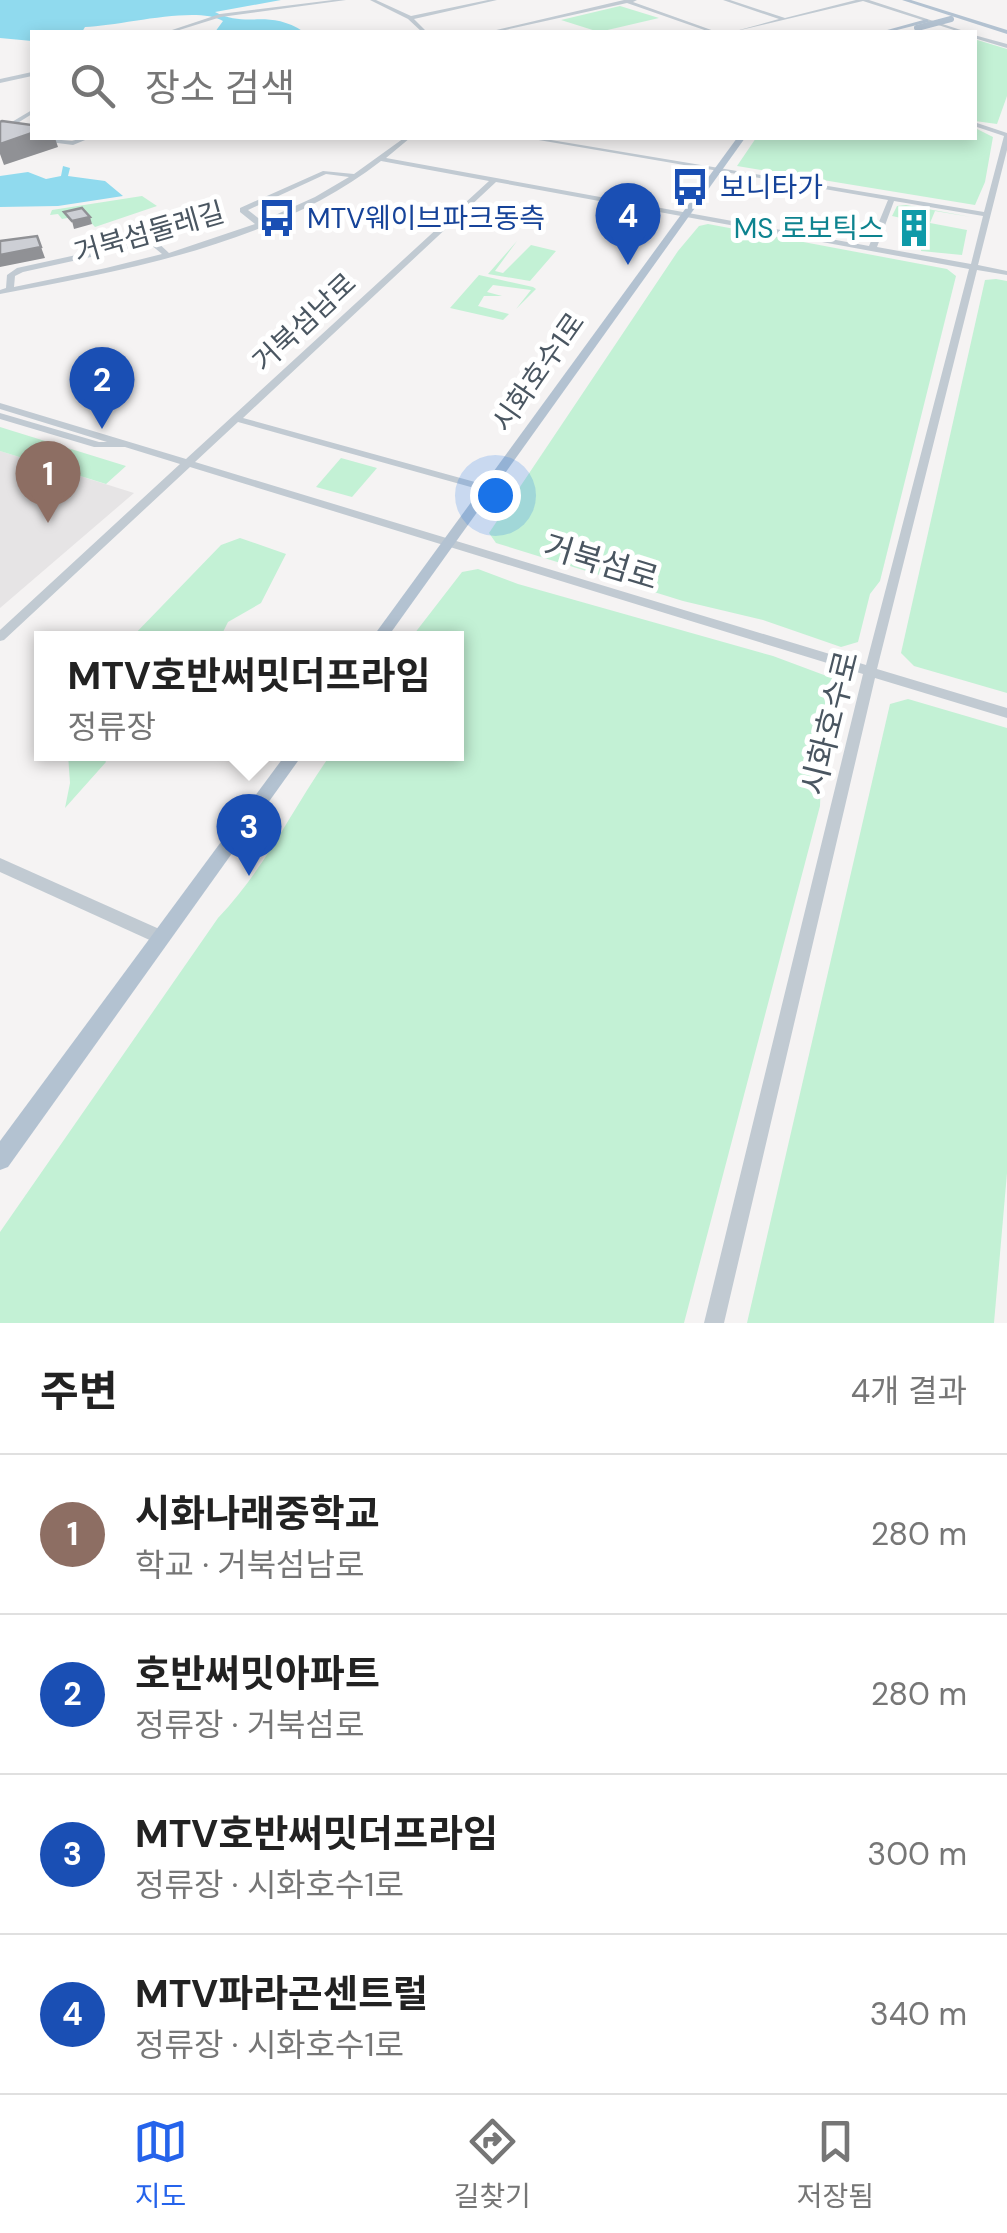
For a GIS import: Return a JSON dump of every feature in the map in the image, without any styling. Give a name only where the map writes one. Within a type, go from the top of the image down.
[{"type":"main road","points":[[906,0],[952,19],[1007,30]]},
{"type":"main road","points":[[915,0],[952,19],[1007,30]]},
{"type":"main road","points":[[934,9],[952,19]]},
{"type":"main road","points":[[916,30],[952,19]]},
{"type":"main road","points":[[891,30],[927,21]]},
{"type":"main road","name":"시화호수1로","points":[[384,631],[739,140]]},
{"type":"main road","points":[[0,1160],[290,761]]},
{"type":"street","points":[[168,30],[228,14],[337,0]]},
{"type":"street","points":[[457,0],[470,5]]},
{"type":"street","points":[[410,18],[495,0]]},
{"type":"street","points":[[510,30],[629,0],[709,30]]},
{"type":"street","points":[[725,0],[785,20]]},
{"type":"street","points":[[742,30],[863,0],[927,21],[952,19],[962,30]]},
{"type":"street","points":[[378,1],[394,2]]},
{"type":"street","points":[[378,1],[410,18],[423,30]]},
{"type":"street","points":[[174,30],[208,18]]},
{"type":"street","points":[[977,37],[1007,46]]},
{"type":"street","points":[[0,81],[30,74]]},
{"type":"street","points":[[1,134],[30,116]]},
{"type":"street","points":[[977,125],[1007,136]]},
{"type":"street","points":[[1,134],[16,136]]},
{"type":"street","name":"시화호수로","points":[[714,1323],[870,672],[1007,136]]},
{"type":"street","points":[[54,140],[80,140]]},
{"type":"street","name":"거북섬둘레길","points":[[5,291],[166,253],[258,223],[354,176],[405,140]]},
{"type":"street","points":[[542,140],[986,214]]},
{"type":"street","points":[[382,159],[1007,273]]},
{"type":"street","points":[[258,223],[244,210],[325,172],[354,176]]},
{"type":"street","name":"거북섬남로","points":[[0,637],[494,180]]},
{"type":"street","points":[[872,249],[892,198]]},
{"type":"street","points":[[5,291],[11,275],[20,270],[146,242],[166,253]]},
{"type":"street","points":[[0,406],[112,437],[123,446]]},
{"type":"street","points":[[0,416],[98,444],[123,446]]},
{"type":"street","name":"거북섬남로","points":[[237,418],[489,489]]},
{"type":"street","name":"거북섬로","points":[[123,446],[1007,713]]},
{"type":"street","points":[[0,865],[160,937]]},
{"type":"shaded area","points":[[0,451],[134,493],[0,608]]},
{"type":"green space","points":[[620,6],[659,18],[608,30],[593,30],[561,20]]},
{"type":"green space","points":[[977,40],[1007,49],[1007,96],[997,124],[977,121]]},
{"type":"green space","points":[[977,129],[993,137],[985,182],[975,205],[737,166],[755,140],[977,140]]},
{"type":"green space","points":[[142,196],[157,206],[95,227],[84,215],[62,219],[58,214],[50,215],[52,210]]},
{"type":"green space","points":[[906,205],[971,217],[935,211],[930,223],[967,230],[962,255],[921,251],[924,223],[892,216],[897,206]]},
{"type":"green space","points":[[708,224],[947,269],[956,276],[880,581],[870,594],[858,642],[841,647],[763,620],[683,601],[496,543],[489,533],[678,251],[699,226]]},
{"type":"green space","points":[[517,241],[495,271],[503,273],[531,245],[556,251],[530,281],[488,274]]},
{"type":"green space","points":[[479,275],[536,289],[516,309],[531,290],[493,285],[487,292],[502,296],[484,296],[478,306],[509,314],[503,320],[450,308]]},
{"type":"green space","points":[[985,280],[1007,281],[1007,693],[914,666],[901,653]]},
{"type":"green space","points":[[0,427],[126,466],[106,484],[0,451]]},
{"type":"green space","points":[[341,458],[377,468],[352,497],[316,487]]},
{"type":"green space","points":[[240,538],[286,554],[261,603],[228,622],[224,631],[138,631],[221,545]]},
{"type":"green space","points":[[478,569],[518,584],[773,656],[832,678],[844,692],[821,780],[820,806],[684,1323],[0,1323],[0,1232],[218,918],[264,859],[327,761],[464,761],[464,631],[416,631],[462,572]]},
{"type":"green space","points":[[908,699],[1007,728],[1007,1173],[994,1323],[747,1323],[890,704]]},
{"type":"green space","points":[[68,761],[106,762],[65,808],[70,783]]},
{"type":"water","points":[[0,0],[281,0],[215,12],[238,19],[279,21],[300,30],[216,30],[223,21],[195,15],[83,30],[30,30],[30,41],[0,38]]},
{"type":"water","points":[[63,166],[70,168],[68,176],[105,181],[123,196],[58,206],[0,207],[0,176],[28,172],[46,179],[61,176]]},
{"type":"building","points":[[0,122],[30,125],[30,134],[0,144]]},
{"type":"building","points":[[82,208],[90,217],[72,221],[64,212]]},
{"type":"building","points":[[910,213],[927,216],[923,228],[905,225]]},
{"type":"building","points":[[37,236],[41,247],[0,255],[0,241]]},
{"type":"place","name":"보니타가","points":[[690,187]]},
{"type":"place","name":"MTV웨이브파크동측","points":[[277,218]]},
{"type":"place","name":"MS 로보틱스","points":[[914,228]]},
{"type":"place","name":"MTV파라곤센트럴","points":[[628,265]]},
{"type":"place","name":"호반써밋아파트","points":[[102,429]]},
{"type":"place","name":"시화나래중학교","points":[[48,523]]},
{"type":"place","name":"MTV호반써밋더프라임","points":[[249,876]]}]
